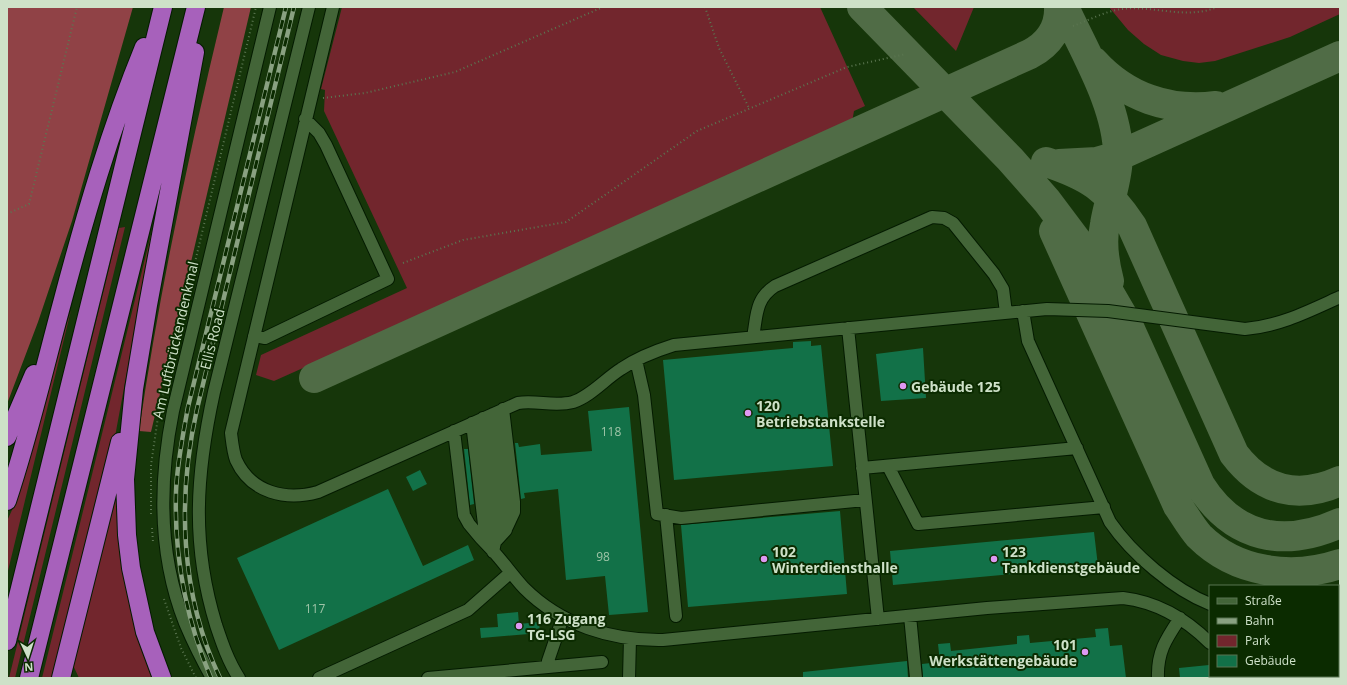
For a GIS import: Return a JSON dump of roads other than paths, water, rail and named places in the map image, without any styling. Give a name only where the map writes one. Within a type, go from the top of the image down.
[{"type":"highway","points":[[7,501],[44,376],[62,304],[104,157],[130,80],[161,7]]},
{"type":"highway","points":[[7,641],[161,7]]},
{"type":"highway","points":[[29,678],[196,7]]},
{"type":"highway","points":[[162,678],[145,632],[131,568],[127,535],[125,479],[134,388],[171,178],[191,78],[202,7]]},
{"type":"highway","points":[[7,437],[62,304]]},
{"type":"highway","points":[[61,678],[81,591],[134,388]]},
{"type":"street","name":"Am Luftbrückendenkmal","points":[[212,678],[185,623],[174,586],[163,517],[164,468],[173,411],[270,7]]},
{"type":"street","name":"Ellis Road","points":[[239,678],[232,667],[223,644],[204,576],[199,521],[200,471],[204,436],[214,392],[309,7]]},
{"type":"street","points":[[333,7],[231,433],[236,459],[253,484],[260,488],[282,495],[295,496],[312,494],[487,416],[526,401],[553,403],[573,402],[584,397],[621,369],[636,360],[674,345],[1047,309],[1090,310],[1245,329],[1266,327],[1285,322],[1340,297]]},
{"type":"street","points":[[254,336],[265,338],[388,278],[326,145],[319,133],[305,119]]},
{"type":"street","points":[[753,337],[758,306],[767,292],[775,286],[932,217],[944,218],[953,223],[994,274],[1003,290],[1006,313]]},
{"type":"street","points":[[1023,312],[1028,341],[1110,522],[1122,538],[1148,565],[1184,590],[1209,603]]},
{"type":"street","points":[[848,328],[878,619]]},
{"type":"street","points":[[636,360],[644,395],[657,514],[681,518],[865,500]]},
{"type":"street","points":[[487,416],[514,502],[514,512],[506,530],[494,547]]},
{"type":"street","points":[[487,416],[486,533],[510,573],[536,598],[562,617],[612,636],[630,639],[663,640],[910,616],[1123,598],[1147,602],[1180,618],[1209,643]]},
{"type":"street","points":[[454,431],[464,515],[468,524],[494,547]]},
{"type":"street","points":[[862,468],[1077,448]]},
{"type":"street","points":[[888,466],[918,524],[1104,507]]},
{"type":"street","points":[[666,515],[676,616]]},
{"type":"street","points":[[319,678],[468,610],[510,573]]},
{"type":"street","points":[[910,616],[916,678]]},
{"type":"street","points":[[548,667],[548,661],[562,617]]},
{"type":"street","points":[[1158,678],[1160,650],[1180,618]]},
{"type":"street","points":[[630,639],[630,678]]},
{"type":"street","points":[[428,678],[602,662]]},
{"type":"railway","points":[[211,678],[202,656],[188,610],[183,587],[177,540],[176,516],[176,492],[180,449],[188,407],[286,7]]},
{"type":"railway","points":[[220,678],[207,646],[197,613],[190,579],[186,545],[185,511],[187,477],[197,409],[294,7]]},
{"type":"place","name":"Gebäude 125","points":[[903,386]]},
{"type":"place","name":"120 Betriebstankstelle","points":[[748,413]]},
{"type":"place","name":"102 Winterdiensthalle","points":[[764,559]]},
{"type":"place","name":"123 Tankdienstgebäude","points":[[994,559]]},
{"type":"place","name":"116 Zugang TG-LSG","points":[[519,626]]},
{"type":"place","name":"101 Werkstättengebäude","points":[[1085,652]]}]
